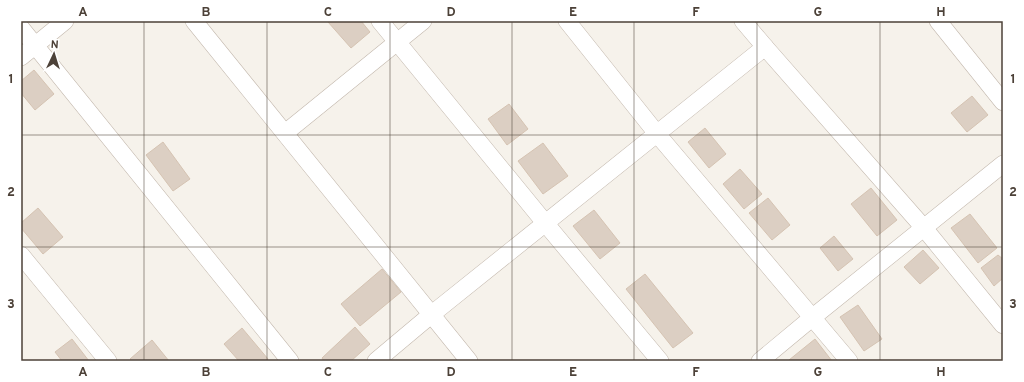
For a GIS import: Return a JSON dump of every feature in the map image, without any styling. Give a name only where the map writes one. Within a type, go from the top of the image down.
[{"type":"street","points":[[21,57],[65,21]]},
{"type":"street","points":[[194,21],[469,361]]},
{"type":"street","points":[[380,21],[660,361]]},
{"type":"street","points":[[285,133],[398,43],[423,21]]},
{"type":"street","points":[[567,21],[658,134],[849,361]]},
{"type":"street","points":[[743,21],[765,48],[924,228],[1003,325]]},
{"type":"street","points":[[938,21],[1003,102]]},
{"type":"street","points":[[21,28],[290,361]]},
{"type":"street","points":[[376,361],[432,314],[765,48]]},
{"type":"street","points":[[760,361],[1003,164]]},
{"type":"street","points":[[21,255],[108,361]]},
{"type":"building","points":[[361,21],[370,32],[351,48],[328,22]]},
{"type":"building","points":[[34,70],[54,94],[35,110],[21,93],[21,81]]},
{"type":"building","points":[[972,96],[988,115],[967,132],[951,113]]},
{"type":"building","points":[[509,104],[528,129],[507,145],[488,119]]},
{"type":"building","points":[[705,128],[726,154],[709,168],[688,142]]},
{"type":"building","points":[[163,142],[190,179],[173,191],[146,155]]},
{"type":"building","points":[[543,143],[568,176],[543,194],[518,161]]},
{"type":"building","points":[[740,169],[762,194],[744,209],[723,184]]},
{"type":"building","points":[[871,188],[897,220],[877,236],[851,204]]},
{"type":"building","points":[[768,198],[790,225],[772,240],[749,213]]},
{"type":"building","points":[[38,208],[63,237],[43,254],[21,228],[21,223]]},
{"type":"building","points":[[594,210],[620,243],[600,259],[573,226]]},
{"type":"building","points":[[970,214],[997,248],[978,263],[951,228]]},
{"type":"building","points":[[834,236],[853,259],[838,271],[820,248]]},
{"type":"building","points":[[923,250],[939,268],[920,284],[904,267]]},
{"type":"building","points":[[998,255],[1003,259],[1003,278],[994,286],[981,268]]},
{"type":"building","points":[[382,269],[401,292],[360,326],[341,304]]},
{"type":"building","points":[[645,274],[693,333],[673,348],[626,289]]},
{"type":"building","points":[[858,305],[882,339],[864,351],[840,317]]},
{"type":"building","points":[[355,327],[370,344],[351,361],[324,361],[322,358]]},
{"type":"building","points":[[242,328],[268,359],[266,361],[239,361],[224,344]]},
{"type":"building","points":[[72,339],[89,361],[62,361],[55,352]]},
{"type":"building","points":[[815,339],[832,361],[789,360]]},
{"type":"building","points":[[152,340],[169,361],[132,361],[130,359]]}]
